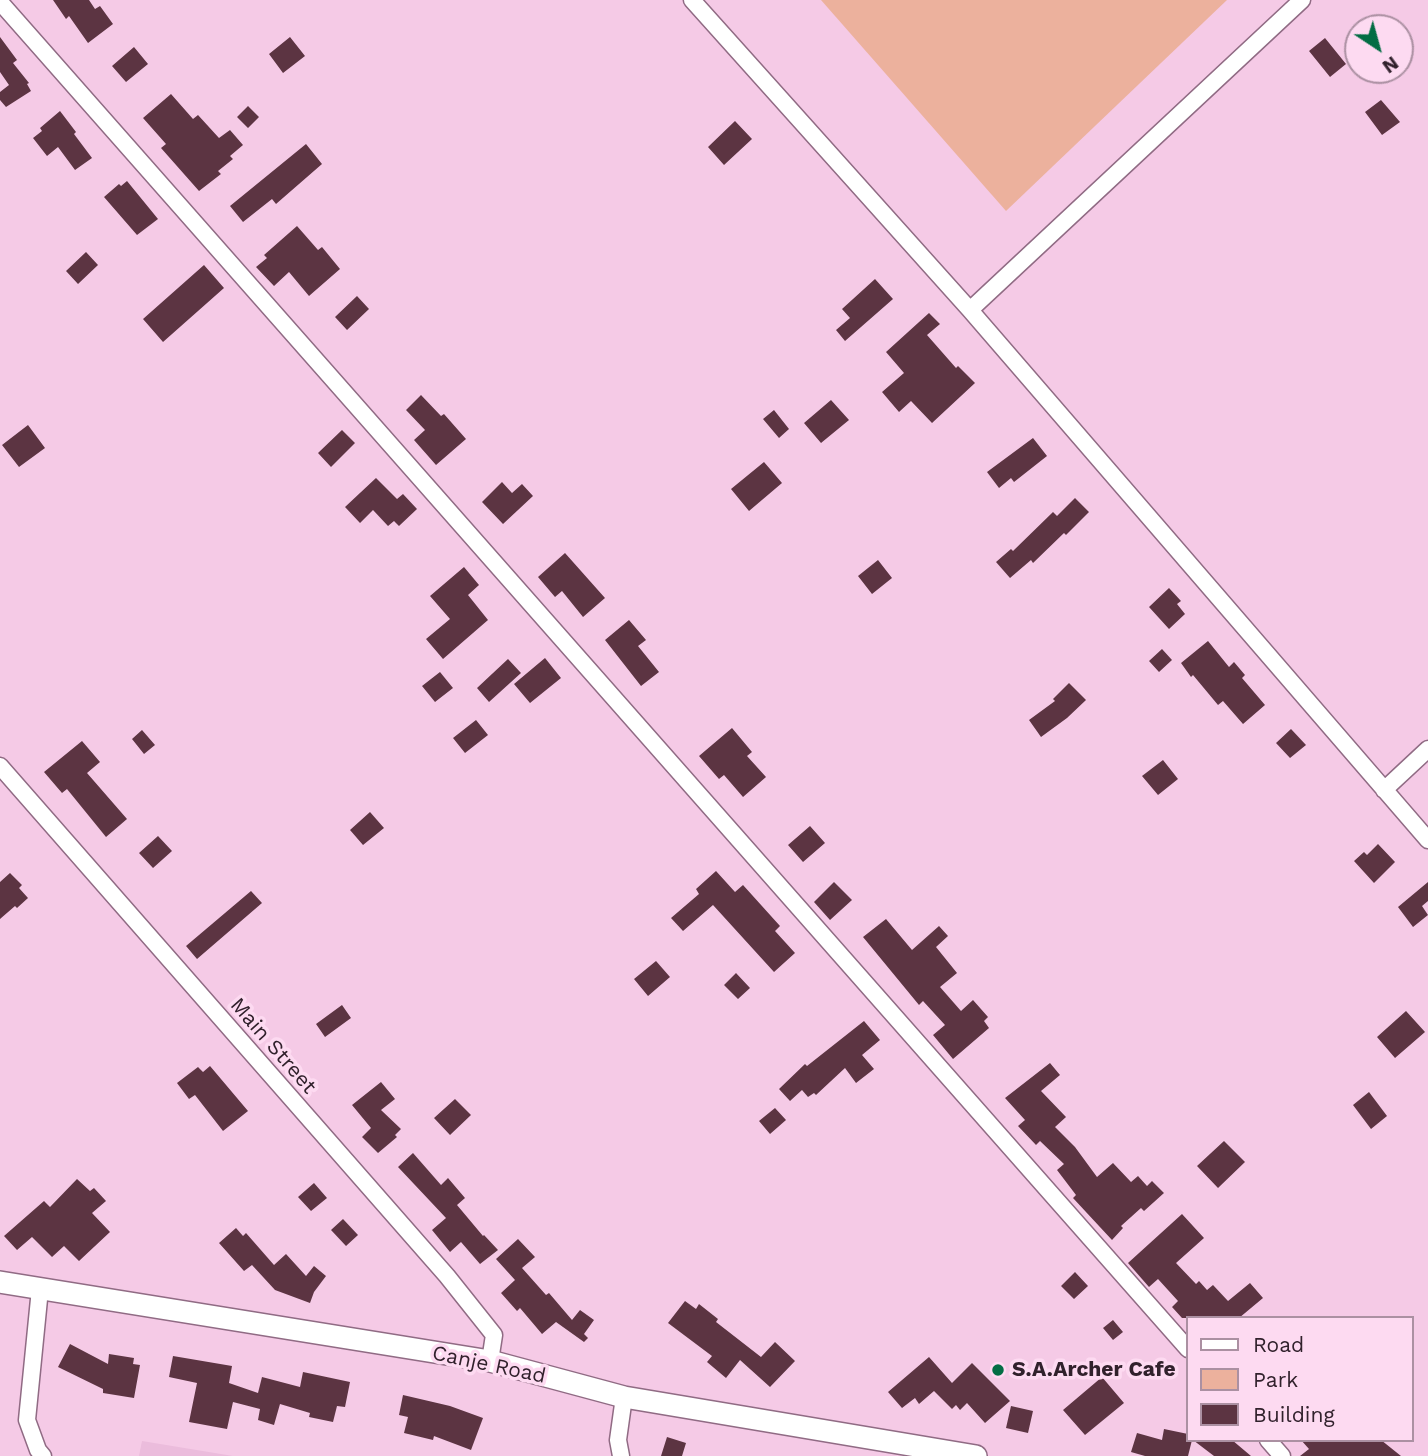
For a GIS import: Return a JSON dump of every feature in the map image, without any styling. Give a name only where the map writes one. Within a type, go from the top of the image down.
[{"type":"street","points":[[692,0],[970,310],[1428,840]]},
{"type":"street","points":[[970,310],[1302,0]]},
{"type":"street","points":[[0,2],[1186,1347]]},
{"type":"street","points":[[1384,790],[1428,749]]},
{"type":"street","name":"Main Street","points":[[0,766],[447,1276],[494,1335],[490,1361]]},
{"type":"street","name":"Canje Road","points":[[0,1282],[490,1361],[624,1397],[976,1456]]},
{"type":"street","points":[[40,1289],[27,1420],[38,1450],[43,1456]]},
{"type":"street","points":[[621,1456],[618,1440],[624,1397]]},
{"type":"street","points":[[1270,1442],[1282,1456]]},
{"type":"shaded area","points":[[142,1441],[233,1456],[139,1456]]},
{"type":"green space","points":[[821,0],[1227,0],[1006,211]]},
{"type":"building","points":[[53,0],[89,0],[95,9],[100,6],[113,24],[88,43],[69,16],[66,19]]},
{"type":"building","points":[[0,37],[17,60],[13,63],[29,83],[27,84],[31,91],[6,107],[0,100],[0,92],[9,85],[0,72]]},
{"type":"building","points":[[290,37],[305,56],[283,73],[269,54]]},
{"type":"building","points":[[1325,38],[1344,62],[1344,66],[1330,77],[1309,51]]},
{"type":"building","points":[[134,47],[148,64],[126,82],[112,66]]},
{"type":"building","points":[[171,94],[193,119],[198,115],[219,138],[230,130],[243,145],[230,156],[233,159],[218,171],[221,174],[199,191],[161,148],[166,144],[143,118]]},
{"type":"building","points":[[1381,100],[1400,122],[1382,135],[1365,112]]},
{"type":"building","points":[[248,106],[259,117],[248,128],[237,117]]},
{"type":"building","points":[[60,111],[92,158],[75,170],[58,147],[47,156],[33,138],[42,131],[40,128]]},
{"type":"building","points":[[735,121],[752,139],[724,165],[708,147]]},
{"type":"building","points":[[306,144],[322,164],[276,204],[272,199],[243,222],[230,206]]},
{"type":"building","points":[[127,181],[158,219],[137,235],[104,197],[119,184],[121,186]]},
{"type":"building","points":[[297,226],[318,250],[322,247],[340,269],[309,296],[289,272],[274,286],[256,267],[267,258],[264,255]]},
{"type":"building","points":[[86,252],[98,265],[78,284],[66,271]]},
{"type":"building","points":[[204,265],[224,288],[163,342],[143,319]]},
{"type":"building","points":[[875,279],[893,299],[845,341],[836,330],[850,318],[842,309]]},
{"type":"building","points":[[357,296],[369,309],[347,330],[335,317]]},
{"type":"building","points":[[929,313],[940,324],[927,335],[956,368],[958,366],[975,383],[932,423],[911,401],[899,412],[882,392],[904,373],[886,352]]},
{"type":"building","points":[[421,395],[441,416],[444,414],[466,439],[436,465],[414,440],[425,430],[406,410]]},
{"type":"building","points":[[831,400],[849,420],[821,443],[804,423]]},
{"type":"building","points":[[774,410],[789,429],[779,438],[763,419]]},
{"type":"building","points":[[28,425],[45,448],[19,467],[2,445]]},
{"type":"building","points":[[342,430],[355,443],[331,467],[318,453]]},
{"type":"building","points":[[1033,438],[1047,456],[1014,482],[1011,478],[999,488],[987,472]]},
{"type":"building","points":[[764,462],[782,483],[749,511],[731,489]]},
{"type":"building","points":[[376,478],[397,499],[403,494],[417,509],[399,526],[394,521],[388,526],[373,510],[360,523],[345,507]]},
{"type":"building","points":[[502,482],[512,493],[522,484],[533,496],[503,524],[482,502]]},
{"type":"building","points":[[1075,498],[1089,512],[1033,563],[1031,560],[1010,578],[996,562],[1011,549],[1013,551],[1053,512],[1057,516]]},
{"type":"building","points":[[565,553],[605,598],[583,617],[562,591],[555,597],[538,577]]},
{"type":"building","points":[[878,560],[892,578],[872,594],[858,576]]},
{"type":"building","points":[[464,567],[479,585],[468,595],[488,620],[443,659],[426,639],[450,619],[430,596]]},
{"type":"building","points":[[1169,588],[1181,601],[1177,604],[1185,614],[1169,629],[1149,607]]},
{"type":"building","points":[[629,620],[646,640],[638,646],[659,672],[641,686],[605,640]]},
{"type":"building","points":[[1208,641],[1229,667],[1234,662],[1245,675],[1242,678],[1265,705],[1243,724],[1223,701],[1218,705],[1181,663]]},
{"type":"building","points":[[1162,649],[1172,660],[1159,672],[1149,661]]},
{"type":"building","points":[[545,658],[561,678],[530,703],[514,684]]},
{"type":"building","points":[[508,659],[521,673],[489,702],[477,688]]},
{"type":"building","points":[[440,672],[453,688],[435,702],[422,686]]},
{"type":"building","points":[[1069,683],[1086,700],[1041,737],[1029,720],[1055,701],[1053,699]]},
{"type":"building","points":[[476,720],[488,735],[465,753],[453,738]]},
{"type":"building","points":[[732,728],[752,752],[747,756],[766,777],[743,797],[724,775],[719,779],[699,756]]},
{"type":"building","points":[[1291,729],[1306,745],[1290,758],[1276,743]]},
{"type":"building","points":[[142,730],[155,745],[144,754],[132,739]]},
{"type":"building","points":[[82,741],[100,762],[87,773],[127,819],[106,837],[67,789],[62,793],[44,772]]},
{"type":"building","points":[[1163,760],[1178,779],[1158,795],[1142,776]]},
{"type":"building","points":[[370,812],[384,828],[363,845],[350,830]]},
{"type":"building","points":[[810,826],[825,843],[803,862],[788,845]]},
{"type":"building","points":[[158,836],[172,851],[153,868],[139,853]]},
{"type":"building","points":[[1378,844],[1395,862],[1374,883],[1354,861],[1364,852],[1367,855]]},
{"type":"building","points":[[716,871],[735,892],[743,885],[780,926],[775,931],[795,953],[774,972],[713,905],[683,931],[671,918],[699,894],[696,889]]},
{"type":"building","points":[[10,873],[22,885],[19,888],[28,898],[0,919],[0,882]]},
{"type":"building","points":[[834,882],[852,900],[830,920],[814,902]]},
{"type":"building","points":[[1428,882],[1428,901],[1422,906],[1428,915],[1413,927],[1398,907]]},
{"type":"building","points":[[251,891],[262,903],[197,959],[186,946]]},
{"type":"building","points":[[886,919],[912,950],[939,926],[948,936],[936,947],[957,973],[940,987],[961,1011],[973,1000],[988,1017],[984,1021],[989,1028],[953,1059],[933,1035],[945,1025],[923,1001],[919,1005],[863,937]]},
{"type":"building","points":[[656,961],[670,977],[648,996],[634,979]]},
{"type":"building","points":[[736,973],[750,988],[738,999],[724,985]]},
{"type":"building","points":[[342,1005],[351,1018],[325,1037],[316,1024]]},
{"type":"building","points":[[1406,1011],[1425,1032],[1395,1058],[1377,1037]]},
{"type":"building","points":[[864,1021],[880,1040],[862,1055],[874,1069],[856,1083],[845,1068],[816,1095],[814,1093],[808,1097],[802,1090],[790,1101],[779,1089],[805,1064],[807,1066]]},
{"type":"building","points":[[1050,1063],[1060,1075],[1041,1091],[1066,1117],[1055,1127],[1075,1147],[1097,1177],[1113,1163],[1131,1182],[1138,1176],[1147,1186],[1152,1181],[1164,1193],[1144,1211],[1141,1208],[1121,1226],[1123,1228],[1112,1240],[1073,1198],[1076,1195],[1057,1170],[1064,1164],[1040,1141],[1036,1145],[1018,1126],[1025,1120],[1005,1098]]},
{"type":"building","points":[[210,1066],[248,1111],[223,1131],[195,1095],[189,1099],[177,1083],[198,1067],[203,1072]]},
{"type":"building","points":[[381,1082],[395,1099],[381,1110],[401,1129],[395,1135],[397,1137],[378,1153],[362,1137],[371,1128],[352,1105]]},
{"type":"building","points":[[1369,1092],[1387,1116],[1371,1129],[1353,1105]]},
{"type":"building","points":[[455,1099],[471,1115],[450,1135],[434,1118]]},
{"type":"building","points":[[775,1108],[786,1120],[770,1134],[759,1121]]},
{"type":"building","points":[[1224,1141],[1245,1162],[1218,1188],[1197,1166]]},
{"type":"building","points":[[413,1153],[441,1185],[448,1178],[465,1198],[457,1205],[498,1250],[480,1264],[461,1242],[450,1252],[432,1230],[446,1218],[398,1167]]},
{"type":"building","points":[[77,1179],[90,1191],[94,1188],[106,1201],[92,1213],[110,1232],[79,1261],[64,1246],[52,1257],[32,1237],[17,1250],[4,1236],[44,1201],[50,1207]]},
{"type":"building","points":[[314,1183],[327,1198],[311,1211],[298,1197]]},
{"type":"building","points":[[1182,1214],[1204,1238],[1176,1263],[1196,1284],[1199,1281],[1207,1290],[1213,1285],[1228,1301],[1250,1283],[1263,1298],[1241,1316],[1182,1318],[1172,1307],[1178,1301],[1158,1279],[1149,1287],[1128,1263]]},
{"type":"building","points":[[343,1219],[358,1235],[346,1246],[331,1230]]},
{"type":"building","points":[[236,1228],[243,1236],[246,1233],[274,1265],[286,1254],[306,1276],[314,1266],[326,1276],[314,1292],[310,1303],[275,1290],[252,1265],[244,1271],[219,1243]]},
{"type":"building","points":[[518,1239],[535,1257],[522,1268],[546,1295],[549,1293],[572,1320],[580,1310],[594,1320],[584,1334],[588,1338],[584,1342],[556,1322],[542,1334],[520,1308],[517,1311],[501,1293],[515,1280],[496,1259]]},
{"type":"building","points":[[1075,1272],[1088,1286],[1074,1299],[1061,1286]]},
{"type":"building","points":[[685,1301],[696,1309],[699,1304],[718,1319],[716,1322],[761,1357],[775,1342],[795,1361],[770,1387],[740,1360],[726,1378],[707,1362],[712,1356],[668,1323]]},
{"type":"building","points":[[1113,1320],[1123,1332],[1113,1340],[1103,1328]]},
{"type":"building","points":[[70,1344],[108,1364],[109,1354],[134,1358],[133,1364],[140,1365],[134,1398],[103,1393],[103,1389],[58,1367]]},
{"type":"building","points":[[173,1356],[232,1366],[229,1383],[258,1393],[262,1377],[300,1387],[303,1372],[350,1382],[345,1407],[337,1406],[333,1422],[309,1417],[310,1413],[280,1404],[274,1425],[258,1420],[260,1409],[233,1402],[227,1429],[189,1422],[197,1383],[169,1377]]},
{"type":"building","points":[[929,1357],[952,1383],[972,1363],[1010,1401],[985,1423],[967,1403],[960,1410],[956,1405],[952,1409],[934,1391],[919,1404],[915,1398],[902,1408],[888,1392]]},
{"type":"building","points":[[1102,1377],[1124,1403],[1085,1435],[1063,1410]]},
{"type":"building","points":[[403,1395],[450,1406],[483,1418],[471,1450],[434,1436],[433,1440],[404,1433],[408,1417],[399,1415]]},
{"type":"building","points":[[1011,1406],[1033,1411],[1028,1433],[1006,1428]]},
{"type":"building","points":[[1164,1429],[1186,1434],[1186,1442],[1192,1442],[1188,1456],[1145,1456],[1131,1452],[1137,1433],[1162,1440]]},
{"type":"building","points":[[667,1437],[686,1443],[682,1456],[661,1456]]},
{"type":"building","points":[[1196,1442],[1234,1442],[1251,1456],[1214,1456]]},
{"type":"building","points":[[1303,1442],[1384,1442],[1401,1456],[1300,1456],[1309,1449]]},
{"type":"place","name":"S.A.Archer Cafe","points":[[998,1370]]}]
